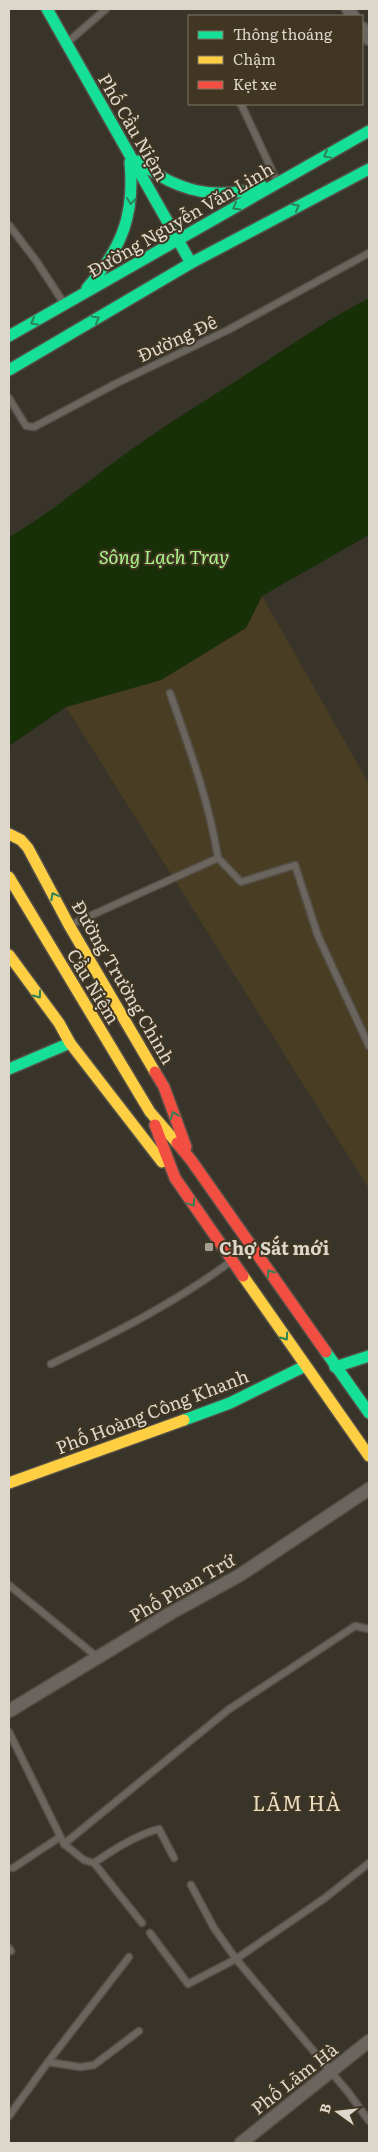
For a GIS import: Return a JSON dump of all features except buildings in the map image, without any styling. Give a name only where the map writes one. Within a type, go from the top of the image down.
[{"type":"main road","name":"Phố Cầu Niệm","points":[[47,9],[191,263]]},
{"type":"main road","name":"Đường Nguyễn Văn Linh","points":[[9,336],[369,131]]},
{"type":"main road","points":[[129,153],[154,176],[179,186],[209,193],[233,194],[278,182]]},
{"type":"main road","points":[[76,299],[101,273],[126,230],[131,208],[133,184],[129,153]]},
{"type":"main road","points":[[9,370],[191,263],[369,169]]},
{"type":"main road","name":"Đường Trường Chinh","points":[[9,834],[21,840],[28,848],[69,925],[164,1087],[192,1160]]},
{"type":"main road","name":"Cầu Niệm","points":[[9,878],[150,1112]]},
{"type":"main road","points":[[9,955],[59,1023],[70,1042],[175,1178],[231,1261],[369,1456]]},
{"type":"main road","points":[[9,1069],[70,1042]]},
{"type":"main road","points":[[150,1112],[175,1178]]},
{"type":"main road","name":"Đường Trường Chinh","points":[[150,1112],[192,1160],[369,1413]]},
{"type":"main road","points":[[335,1367],[369,1356]]},
{"type":"main road","name":"Phố Hoàng Công Khanh","points":[[9,1483],[230,1404],[305,1366]]},
{"type":"street","name":"Phố Phan Trứ","points":[[9,1711],[171,1613],[240,1575],[369,1489]]},
{"type":"street","name":"Phố Lãm Hà","points":[[241,2143],[369,2041]]},
{"type":"lane","points":[[66,43],[106,9]]},
{"type":"lane","points":[[241,105],[278,182]]},
{"type":"lane","points":[[9,224],[65,305]]},
{"type":"lane","name":"Đường Đê","points":[[9,398],[26,426],[34,427],[117,383],[228,330],[369,253]]},
{"type":"lane","points":[[170,693],[203,788],[212,821],[218,858],[241,882],[295,865],[318,936],[369,1046]]},
{"type":"lane","points":[[69,925],[218,858]]},
{"type":"lane","points":[[51,1364],[161,1307],[201,1283],[231,1261]]},
{"type":"lane","points":[[9,1584],[97,1658]]},
{"type":"lane","points":[[64,1844],[228,1710],[355,1626],[369,1629]]},
{"type":"lane","points":[[9,1732],[64,1844],[84,1860],[94,1863],[142,1923]]},
{"type":"lane","points":[[94,1863],[110,1851],[146,1832],[159,1829],[174,1858]]},
{"type":"lane","points":[[13,1868],[60,1837]]},
{"type":"lane","points":[[150,1933],[188,1984],[236,1959],[325,1898],[369,1862]]},
{"type":"lane","points":[[191,1885],[214,1928],[236,1959],[369,2121]]},
{"type":"lane","points":[[9,2116],[129,1957]]},
{"type":"lane","points":[[48,2062],[80,2067],[94,2064],[139,2031]]},
{"type":"shaded area","points":[[262,596],[369,784],[369,1189],[66,707],[161,680],[246,628]]},
{"type":"water","name":"Sông Lạch Tray","points":[[369,298],[369,535],[262,596],[246,628],[161,680],[66,707],[9,746],[9,537],[41,517],[161,429],[323,324]]},
{"type":"traffic: fast","points":[[47,9],[191,263]]},
{"type":"traffic: fast","points":[[9,336],[369,131]]},
{"type":"traffic: fast","points":[[138,161],[167,180],[197,191],[229,193],[262,186]]},
{"type":"traffic: fast","points":[[87,288],[109,259],[124,230],[130,198],[130,162]]},
{"type":"traffic: fast","points":[[9,370],[191,263],[369,169]]},
{"type":"traffic: fast","points":[[9,1069],[70,1043]]},
{"type":"traffic: fast","points":[[326,1352],[369,1413]]},
{"type":"traffic: fast","points":[[335,1367],[369,1356]]},
{"type":"traffic: fast","points":[[184,1420],[230,1403],[305,1366]]},
{"type":"traffic: slow","points":[[9,834],[21,840],[28,848],[69,925],[155,1072]]},
{"type":"traffic: slow","points":[[9,877],[150,1112],[177,1143]]},
{"type":"traffic: slow","points":[[9,955],[59,1023],[70,1043],[162,1162]]},
{"type":"traffic: slow","points":[[243,1276],[369,1456]]},
{"type":"traffic: slow","points":[[9,1483],[184,1420]]},
{"type":"traffic: jam","points":[[155,1072],[164,1087],[186,1147]]},
{"type":"traffic: jam","points":[[155,1125],[175,1178],[243,1276]]},
{"type":"traffic: jam","points":[[177,1143],[191,1160],[326,1352]]},
{"type":"place","name":"Chợ Sắt mới","points":[[209,1247]]},
{"type":"district","name":"LÃM HÀ","points":[[297,1802]]}]
